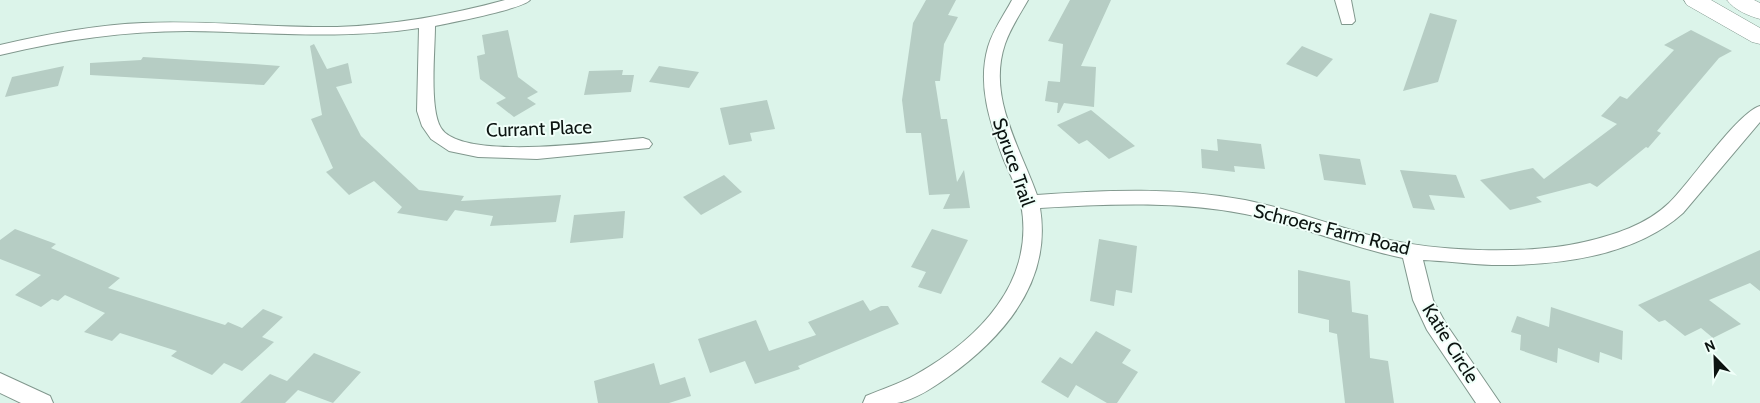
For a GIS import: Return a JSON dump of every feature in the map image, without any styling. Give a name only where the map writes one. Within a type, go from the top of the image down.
[{"type":"main road","points":[[1695,0],[1760,37]]},
{"type":"main road","points":[[1738,0],[1760,12]]},
{"type":"street","points":[[0,50],[34,41],[100,32],[161,27],[308,32],[363,30],[427,22],[476,13],[522,0]]},
{"type":"street","name":"Spruce Trail","points":[[874,403],[930,377],[960,356],[994,324],[1018,292],[1030,258],[1033,222],[1030,202],[1001,128],[993,99],[992,72],[996,47],[1020,0]]},
{"type":"street","points":[[1344,0],[1347,21]]},
{"type":"street","name":"Currant Place","points":[[427,22],[426,111],[430,125],[440,139],[459,148],[489,154],[643,144]]},
{"type":"street","name":"Schroers Farm Road","points":[[1030,202],[1148,196],[1195,200],[1245,207],[1294,219],[1345,236],[1411,251],[1469,258],[1527,256],[1583,250],[1627,237],[1665,217],[1690,193],[1737,135],[1760,112]]},
{"type":"street","name":"Katie Circle","points":[[1411,251],[1423,300],[1438,330],[1489,403]]},
{"type":"street","points":[[0,382],[42,403]]},
{"type":"building","points":[[926,0],[956,0],[948,15],[958,17],[944,44],[940,81],[935,81],[941,119],[947,119],[957,182],[964,170],[970,208],[943,209],[950,194],[929,195],[921,133],[906,133],[902,100],[913,23]]},
{"type":"building","points":[[1070,0],[1111,0],[1081,66],[1096,67],[1094,107],[1064,103],[1059,113],[1057,113],[1058,103],[1045,101],[1048,81],[1060,82],[1063,44],[1048,41]]},
{"type":"building","points":[[1430,13],[1457,20],[1438,82],[1403,91]]},
{"type":"building","points":[[508,30],[518,77],[538,92],[527,98],[536,104],[514,117],[496,103],[506,98],[480,79],[477,56],[485,54],[482,35]]},
{"type":"building","points":[[1691,30],[1732,51],[1719,58],[1657,131],[1661,133],[1648,148],[1646,147],[1597,187],[1590,183],[1536,197],[1542,202],[1510,210],[1480,180],[1533,168],[1544,179],[1617,124],[1601,116],[1620,96],[1627,99],[1674,50],[1664,45]]},
{"type":"building","points":[[314,44],[327,69],[348,63],[352,83],[336,87],[361,136],[419,190],[464,196],[461,201],[561,195],[556,222],[490,226],[493,216],[455,210],[447,221],[397,213],[402,207],[374,181],[349,195],[326,172],[333,168],[311,119],[322,115],[310,46]]},
{"type":"building","points":[[1302,46],[1333,59],[1317,77],[1286,64]]},
{"type":"building","points":[[143,57],[280,66],[264,85],[90,75],[90,63],[141,60]]},
{"type":"building","points":[[64,66],[58,86],[5,97],[12,77]]},
{"type":"building","points":[[659,66],[699,72],[689,88],[649,82]]},
{"type":"building","points":[[623,70],[622,75],[634,75],[631,92],[584,95],[589,71]]},
{"type":"building","points":[[767,100],[775,129],[750,133],[752,141],[729,145],[720,108]]},
{"type":"building","points":[[1091,110],[1135,146],[1109,159],[1087,140],[1079,144],[1057,125]]},
{"type":"building","points":[[1217,139],[1261,144],[1265,169],[1234,166],[1235,172],[1202,168],[1201,149],[1218,151]]},
{"type":"building","points":[[1319,154],[1360,159],[1366,185],[1324,180]]},
{"type":"building","points":[[1400,170],[1456,175],[1465,198],[1429,195],[1435,210],[1413,208]]},
{"type":"building","points":[[724,175],[742,192],[701,215],[683,197]]},
{"type":"building","points":[[625,211],[623,238],[570,243],[574,215]]},
{"type":"building","points":[[15,229],[56,244],[51,248],[120,278],[108,288],[225,325],[228,322],[242,328],[263,309],[283,317],[262,337],[274,342],[242,371],[224,363],[212,375],[171,356],[177,351],[120,333],[112,341],[84,332],[105,313],[65,295],[58,301],[52,299],[41,307],[15,295],[41,275],[0,259],[0,240]]},
{"type":"building","points":[[932,229],[968,240],[941,294],[918,287],[926,272],[911,267]]},
{"type":"building","points":[[1099,239],[1137,246],[1132,293],[1116,290],[1114,306],[1090,301]]},
{"type":"building","points":[[1760,250],[1760,291],[1750,283],[1709,300],[1741,324],[1713,338],[1701,328],[1685,336],[1665,320],[1659,322],[1638,305]]},
{"type":"building","points":[[1298,270],[1350,281],[1352,312],[1368,315],[1370,358],[1388,361],[1394,403],[1345,403],[1337,334],[1329,332],[1329,320],[1298,313]]},
{"type":"building","points":[[863,300],[870,311],[881,306],[888,306],[899,324],[798,366],[800,369],[755,384],[745,361],[710,373],[698,339],[756,320],[769,351],[816,335],[808,322]]},
{"type":"building","points":[[1551,307],[1623,331],[1622,360],[1600,352],[1599,363],[1558,348],[1557,363],[1520,350],[1521,335],[1511,332],[1517,316],[1549,327]]},
{"type":"building","points":[[1096,331],[1131,350],[1122,363],[1138,372],[1117,403],[1107,403],[1076,385],[1068,398],[1041,382],[1060,357],[1072,364]]},
{"type":"building","points":[[314,353],[361,372],[333,403],[298,390],[285,403],[240,403],[270,374],[287,381]]},
{"type":"building","points":[[654,363],[660,385],[685,377],[691,396],[669,403],[598,403],[594,381]]}]
